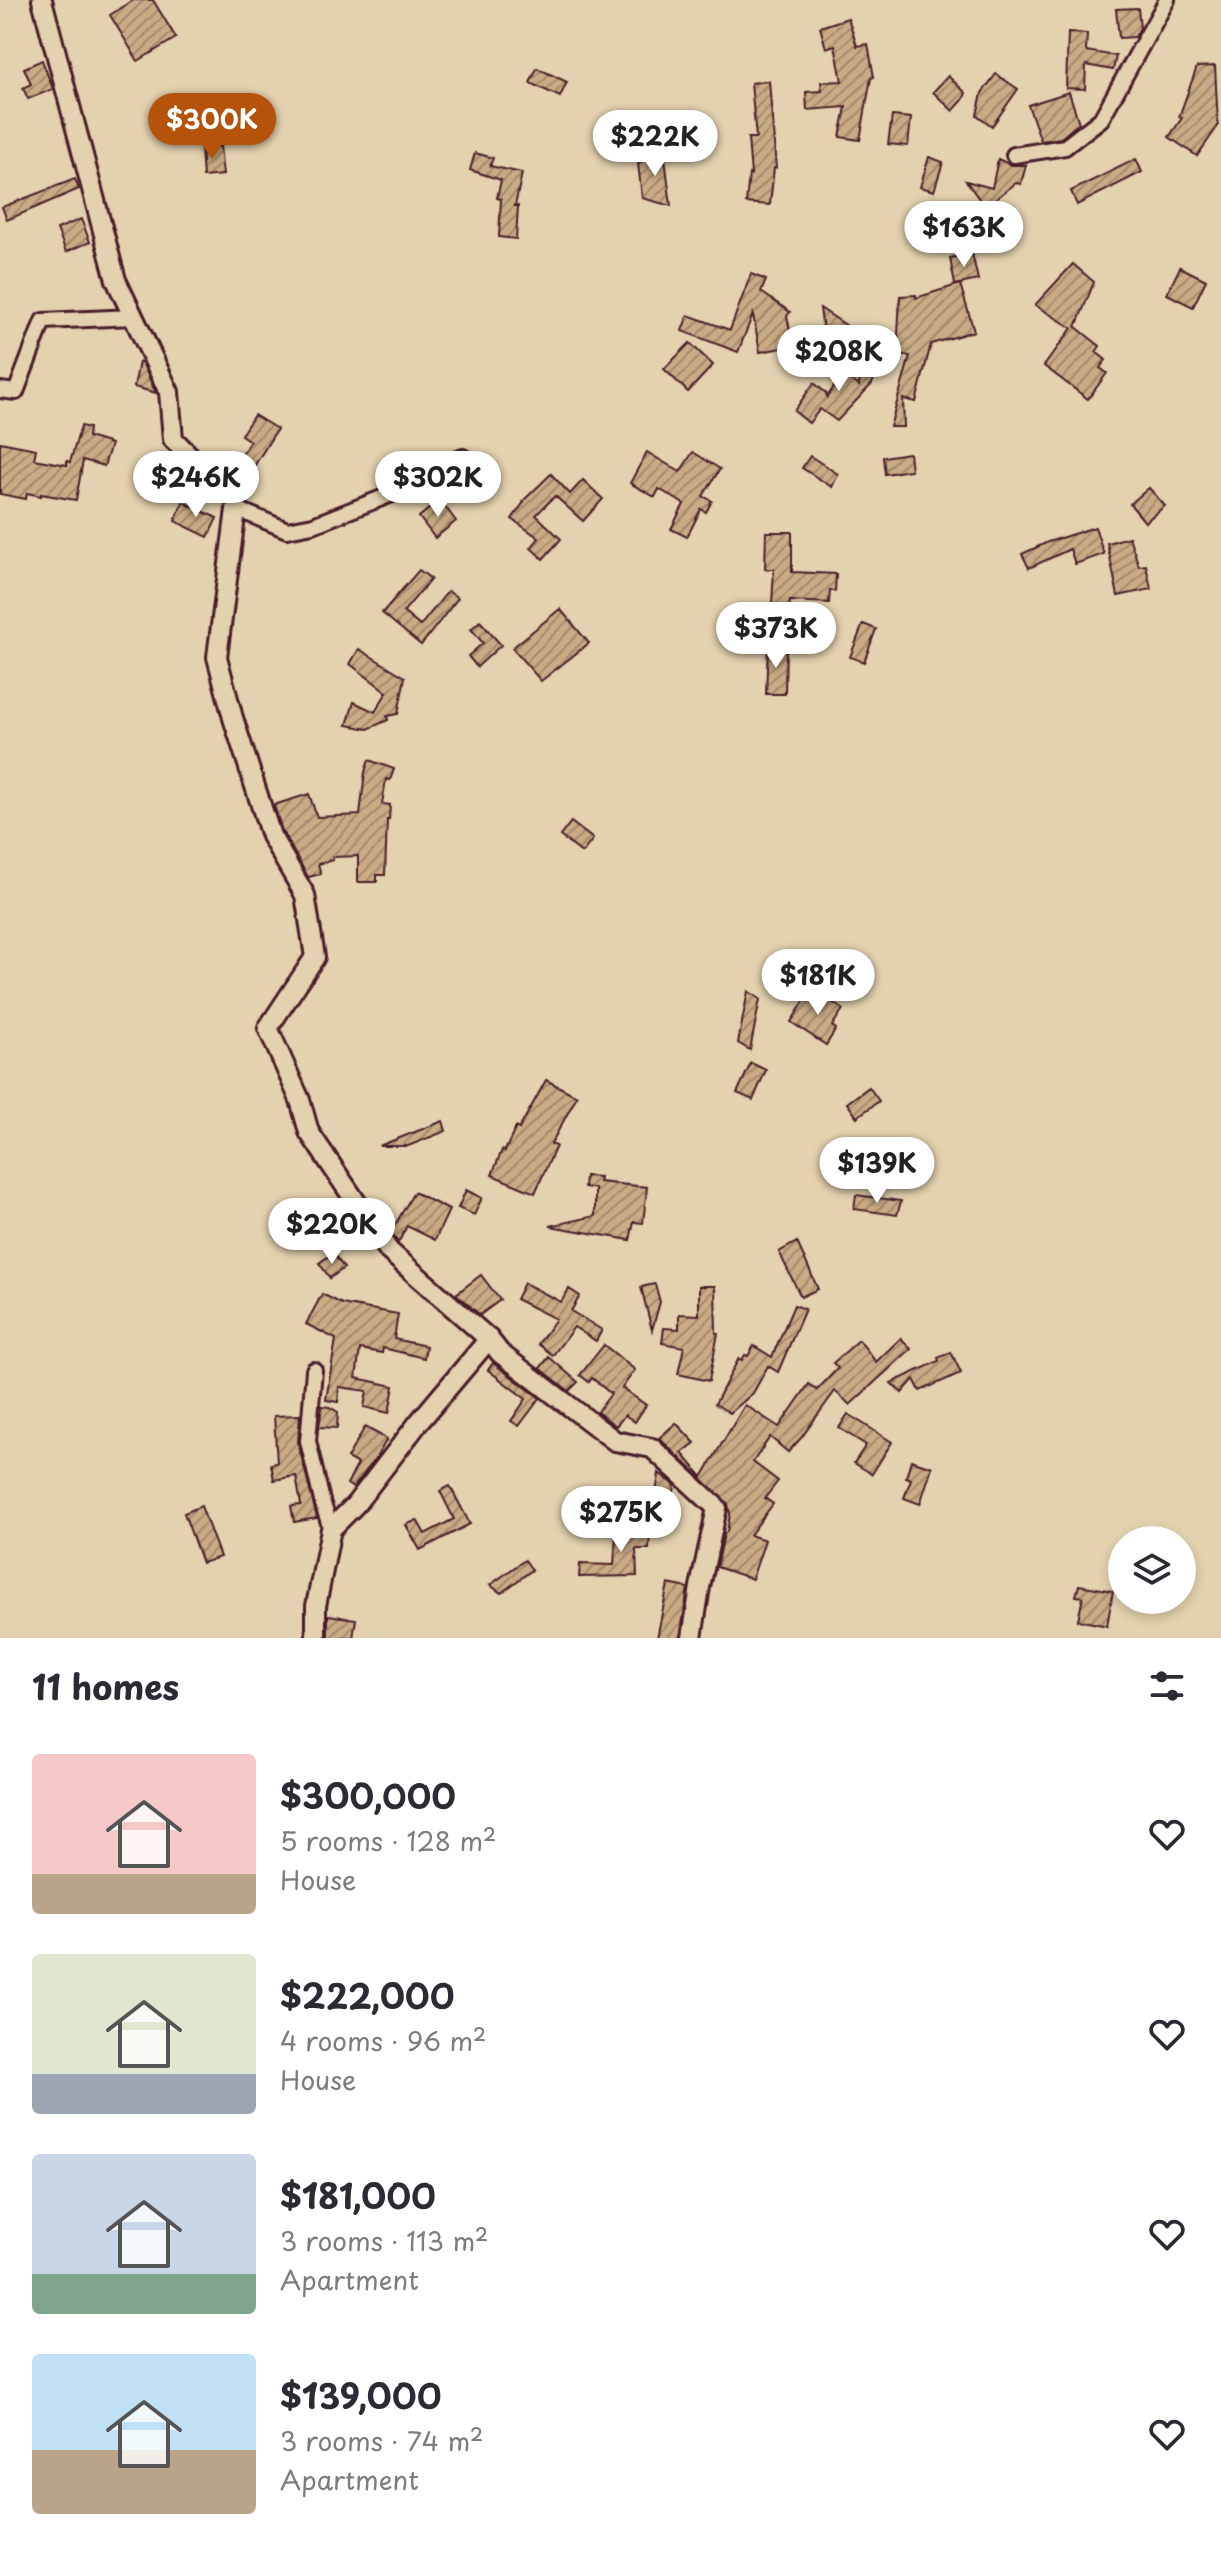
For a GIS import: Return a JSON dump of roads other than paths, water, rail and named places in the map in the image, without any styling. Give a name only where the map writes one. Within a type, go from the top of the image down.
[{"type":"street","points":[[42,0],[116,280],[169,392],[173,439],[194,460],[239,486],[217,657],[271,836],[305,895],[315,957],[268,1028],[300,1100],[309,1132],[389,1251],[489,1339],[500,1353],[615,1441],[652,1448],[717,1508],[692,1638]]},
{"type":"street","points":[[1014,155],[1065,147],[1101,119],[1167,0]]},
{"type":"street","points":[[0,390],[16,392],[43,321],[134,317]]},
{"type":"street","points":[[237,509],[287,530],[313,525],[392,494],[423,474],[463,457]]},
{"type":"street","points":[[331,1529],[355,1505],[489,1339]]},
{"type":"street","points":[[314,1370],[308,1441],[331,1529],[316,1606],[316,1638]]}]
